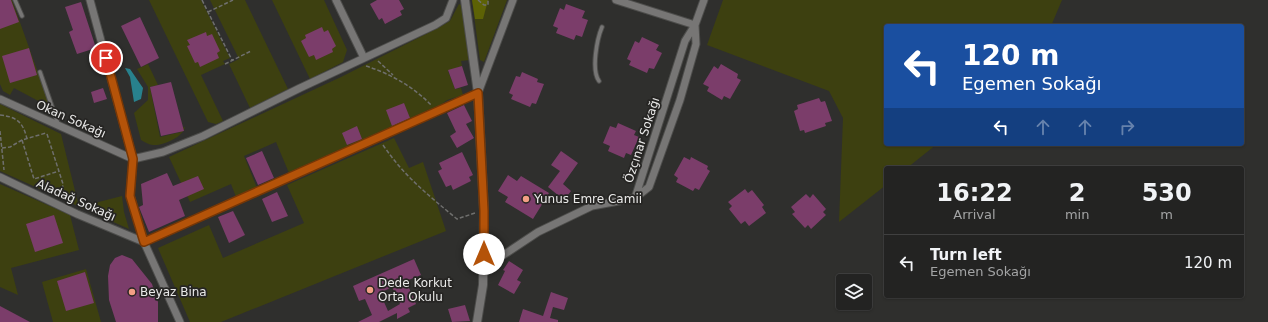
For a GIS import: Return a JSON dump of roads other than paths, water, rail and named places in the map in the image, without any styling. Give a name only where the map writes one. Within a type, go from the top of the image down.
[{"type":"street","points":[[90,0],[133,159],[130,196],[144,242],[180,322]]},
{"type":"street","points":[[336,0],[364,58]]},
{"type":"street","points":[[133,159],[163,152],[203,136],[435,25],[446,18],[453,0]]},
{"type":"street","points":[[465,0],[478,93],[484,211],[484,285],[477,322]]},
{"type":"street","points":[[144,242],[478,93],[513,0]]},
{"type":"street","points":[[616,0],[695,25]]},
{"type":"street","name":"Özçınar Sokağı","points":[[635,198],[685,41],[695,25],[704,0]]},
{"type":"street","name":"Özçınar Sokağı","points":[[635,198],[649,187],[680,100],[696,44],[695,25]]},
{"type":"street","name":"Okan Sokağı","points":[[0,98],[133,159]]},
{"type":"street","name":"Aladağ Sokağı","points":[[3,178],[57,204],[144,242]]},
{"type":"street","points":[[484,268],[538,232],[592,206],[635,198]]},
{"type":"lane","points":[[15,0],[22,16]]},
{"type":"lane","points":[[599,81],[596,78],[596,56],[598,39],[602,27]]},
{"type":"lane","points":[[40,72],[58,125]]},
{"type":"water","points":[[125,68],[130,69],[143,88],[141,99],[134,102],[130,77]]},
{"type":"place","name":"Yunus Emre Camii","points":[[526,199]]},
{"type":"place","name":"Dede Korkut Orta Okulu","points":[[370,290]]},
{"type":"place","name":"Beyaz Bina","points":[[132,292]]}]
